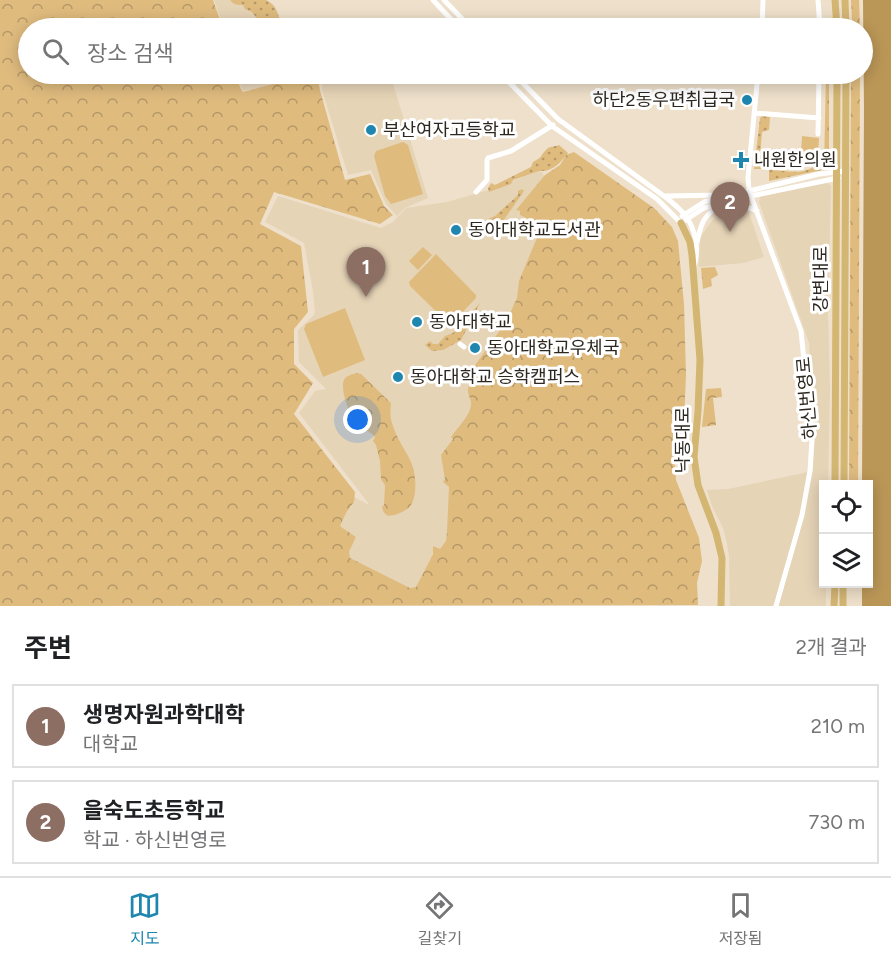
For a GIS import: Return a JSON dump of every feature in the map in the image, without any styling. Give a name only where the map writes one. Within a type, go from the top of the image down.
[{"type":"main road","points":[[835,0],[836,18]]},
{"type":"main road","points":[[844,0],[845,18]]},
{"type":"main road","name":"강변대로","points":[[835,480],[837,84]]},
{"type":"main road","name":"강변대로","points":[[844,480],[846,84]]},
{"type":"main road","name":"낙동대로","points":[[683,218],[690,242],[700,360],[694,457],[698,485],[716,533],[722,558],[721,606]]},
{"type":"main road","points":[[834,606],[835,588]]},
{"type":"main road","points":[[843,588],[843,606]]},
{"type":"street","points":[[434,0],[450,18]]},
{"type":"street","points":[[444,0],[461,18]]},
{"type":"street","points":[[762,18],[763,0]]},
{"type":"street","points":[[818,0],[819,18]]},
{"type":"street","name":"낙동대로","points":[[511,84],[552,126],[683,218],[694,233],[696,260],[692,270]]},
{"type":"street","points":[[524,84],[558,119],[663,196],[683,218],[704,202],[729,199],[845,174]]},
{"type":"street","name":"하신번영로","points":[[757,84],[748,177],[750,193],[801,331],[812,439],[810,471],[802,515],[776,606]]},
{"type":"street","points":[[818,134],[819,84]]},
{"type":"street","points":[[754,113],[819,118]]},
{"type":"street","points":[[476,192],[487,180],[488,158],[511,151],[552,126],[558,119]]},
{"type":"street","points":[[663,196],[729,199]]},
{"type":"street","points":[[696,247],[702,221],[710,212],[729,199]]},
{"type":"street","points":[[710,212],[741,206],[757,211]]},
{"type":"shaded area","points":[[214,0],[267,0],[275,6],[279,18],[220,18]]},
{"type":"shaded area","points":[[863,0],[891,0],[891,606],[862,606],[862,588],[873,588],[873,480],[862,480],[864,84],[873,84],[873,18],[863,18]]},
{"type":"shaded area","points":[[240,84],[269,84],[262,87],[243,91]]},
{"type":"shaded area","name":"부산여자고등학교","points":[[322,84],[393,84],[428,198],[405,208],[397,216],[386,204],[371,170],[348,175],[322,90]]},
{"type":"shaded area","name":"동아대학교 승학캠퍼스","points":[[538,171],[542,172],[554,196],[450,487],[450,520],[447,541],[441,550],[434,548],[416,587],[410,588],[350,559],[349,552],[356,537],[340,526],[345,511],[354,497],[369,504],[299,413],[315,391],[326,389],[299,362],[298,330],[315,314],[304,243],[265,222],[278,196],[381,228],[393,222],[406,208],[447,202],[489,190]]},
{"type":"shaded area","points":[[828,183],[831,186],[828,480],[819,480],[819,588],[826,588],[826,606],[730,606],[727,544],[723,528],[707,490],[728,489],[813,471],[816,412],[811,381],[809,343],[759,202],[760,197]]},
{"type":"shaded area","points":[[735,209],[748,210],[764,257],[743,263],[699,267],[700,238],[714,219]]},
{"type":"green space","points":[[0,0],[213,0],[219,18],[18,18],[18,84],[239,84],[243,92],[272,84],[319,84],[345,180],[370,174],[384,206],[393,215],[380,224],[274,192],[260,224],[301,246],[308,312],[294,329],[294,364],[313,383],[294,414],[355,492],[354,502],[340,526],[356,537],[349,552],[350,558],[410,588],[416,587],[433,554],[433,546],[440,549],[446,541],[449,487],[443,482],[445,479],[441,455],[470,409],[468,388],[473,368],[506,322],[517,298],[519,281],[539,233],[532,229],[530,222],[520,215],[520,211],[516,210],[545,175],[560,165],[566,155],[574,152],[654,208],[672,227],[678,241],[684,304],[686,375],[684,421],[674,457],[676,480],[699,538],[702,561],[697,583],[698,605],[0,606]]},
{"type":"green space","points":[[230,0],[266,0],[275,8],[279,18],[256,18],[243,5],[234,4]]},
{"type":"green space","points":[[851,0],[859,0],[860,18],[852,18]]},
{"type":"green space","points":[[826,84],[829,84],[829,165],[824,169]]},
{"type":"green space","points":[[851,84],[860,84],[858,480],[849,480]]},
{"type":"green space","points":[[770,117],[769,130],[762,132],[760,156],[766,161],[766,169],[754,169],[760,118]]},
{"type":"green space","points":[[802,136],[819,138],[818,155],[801,154]]},
{"type":"green space","points":[[403,142],[408,145],[423,194],[391,204],[385,196],[374,156],[376,151]]},
{"type":"green space","points":[[559,145],[568,153],[556,166],[513,180],[511,184],[489,192],[488,188],[491,183],[495,185],[531,167],[533,162],[547,149]]},
{"type":"green space","points":[[823,159],[822,170],[769,181],[769,170],[805,171]]},
{"type":"green space","points":[[522,189],[524,191],[494,234],[488,219],[495,216]]},
{"type":"green space","points":[[423,247],[432,255],[418,270],[409,261]]},
{"type":"green space","points":[[436,254],[476,295],[476,298],[452,323],[448,323],[410,286],[409,282]]},
{"type":"green space","points":[[715,267],[718,275],[711,279],[712,286],[703,289],[701,268]]},
{"type":"green space","points":[[480,303],[461,340],[443,350],[432,351],[425,345],[430,341],[438,344],[445,336],[453,333]]},
{"type":"green space","points":[[345,308],[365,360],[323,377],[304,329],[306,324]]},
{"type":"green space","points":[[357,373],[361,374],[391,403],[392,423],[412,464],[415,481],[414,498],[407,509],[394,515],[385,514],[382,507],[385,485],[381,479],[380,461],[373,441],[375,437],[353,418],[345,399],[344,380]]},
{"type":"green space","points":[[721,388],[722,397],[713,398],[716,425],[702,427],[706,389]]},
{"type":"place","name":"하단2동우편취급국","points":[[747,100]]},
{"type":"place","name":"부산여자고등학교","points":[[371,130]]},
{"type":"place","name":"내원한의원","points":[[741,160]]},
{"type":"place","name":"동아대학교도서관","points":[[456,230]]},
{"type":"place","name":"을숙도초등학교","points":[[730,232]]},
{"type":"place","name":"생명자원과학대학","points":[[366,297]]},
{"type":"place","name":"동아대학교","points":[[417,322]]},
{"type":"place","name":"동아대학교우체국","points":[[475,348]]},
{"type":"place","name":"동아대학교 승학캠퍼스","points":[[398,377]]}]
